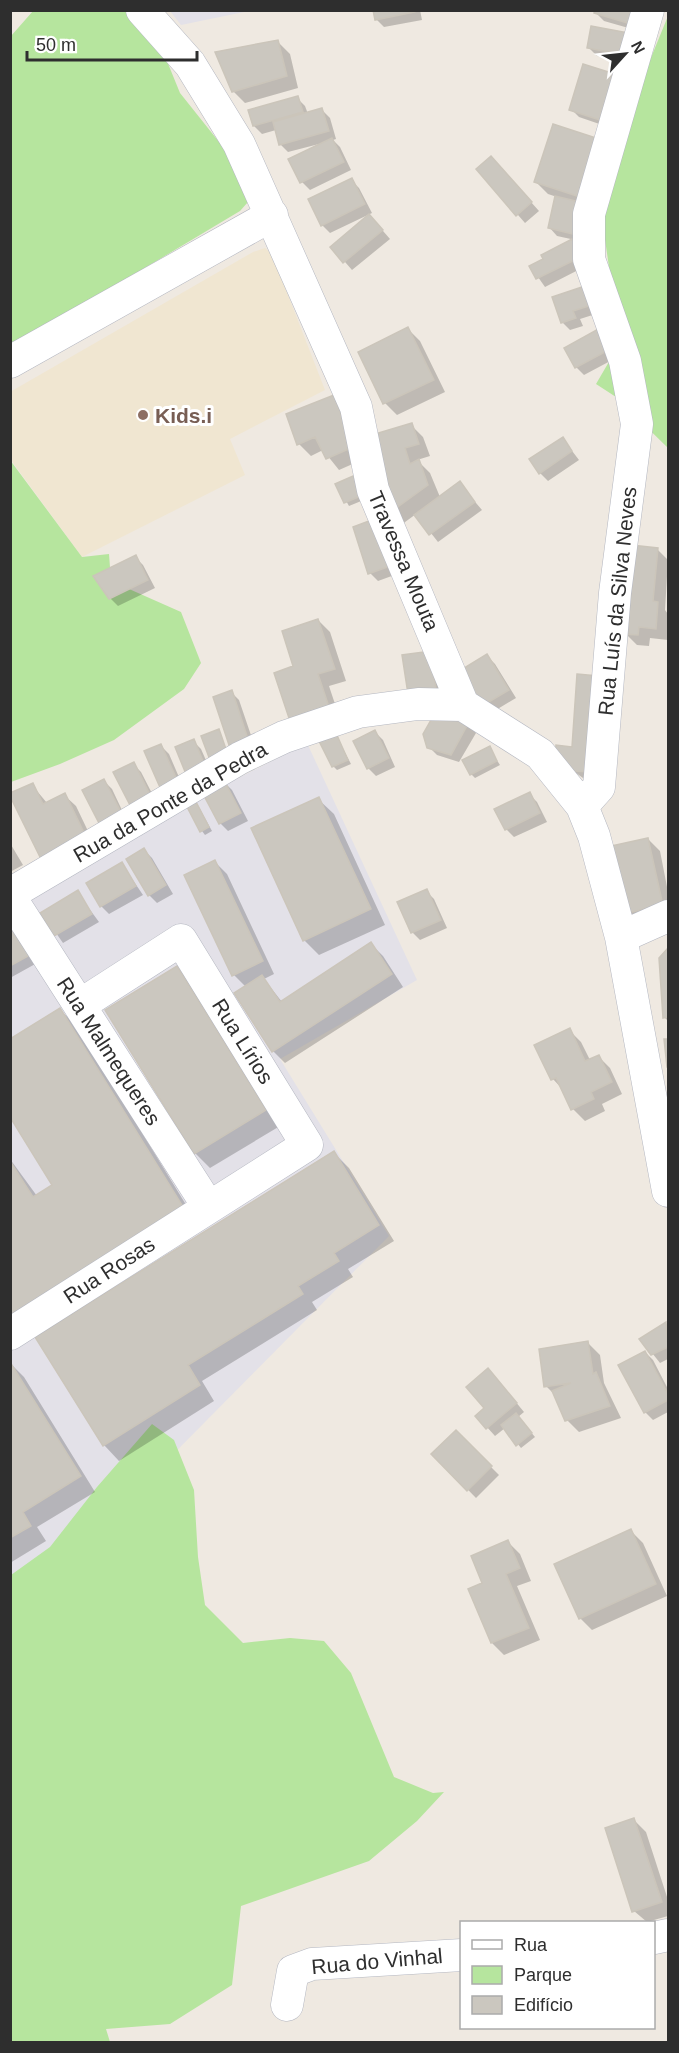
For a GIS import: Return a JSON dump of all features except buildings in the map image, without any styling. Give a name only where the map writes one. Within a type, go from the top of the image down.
[{"type":"street","name":"Travessa Mouta","points":[[142,10],[190,64],[239,144],[272,215],[356,407],[373,490],[463,705]]},
{"type":"street","name":"Rua Luís da Silva Neves","points":[[582,806],[599,787],[615,593],[637,424],[625,361],[589,259],[589,214],[648,10]]},
{"type":"street","points":[[10,362],[272,215]]},
{"type":"street","name":"Rua da Ponte da Pedra","points":[[10,896],[240,758],[284,737],[358,712],[418,704],[463,705]]},
{"type":"street","points":[[463,705],[540,754],[582,806],[594,836],[621,937],[669,1191]]},
{"type":"street","name":"Rua Malmequeres","points":[[10,896],[208,1206]]},
{"type":"street","points":[[621,937],[669,916]]},
{"type":"street","name":"Rua Lírios","points":[[80,1005],[181,940],[307,1145],[208,1206]]},
{"type":"street","name":"Rua Rosas","points":[[10,1334],[208,1206]]},
{"type":"street","name":"Rua do Vinhal","points":[[287,2005],[293,1971],[312,1964],[460,1955]]},
{"type":"shaded area","points":[[170,11],[249,11],[181,25]]},
{"type":"shaded area","name":"Kids.i","points":[[265,248],[272,254],[325,390],[230,439],[245,475],[82,557],[11,460],[10,392],[253,252]]},
{"type":"shaded area","points":[[307,743],[417,980],[280,1059],[389,1236],[11,1618],[11,908],[182,807]]},
{"type":"green space","points":[[33,11],[160,11],[160,44],[180,93],[235,162],[248,202],[240,211],[11,348],[11,36]]},
{"type":"green space","points":[[668,16],[668,448],[616,397],[596,384],[610,360],[617,322],[601,212],[639,87]]},
{"type":"green space","points":[[10,460],[82,557],[109,554],[111,581],[181,612],[201,663],[184,689],[114,740],[60,764],[11,782]]},
{"type":"green space","points":[[152,1424],[174,1440],[194,1490],[198,1557],[205,1605],[243,1643],[290,1638],[324,1641],[351,1673],[394,1777],[433,1793],[444,1792],[417,1821],[369,1861],[241,1906],[232,1985],[170,2024],[106,2029],[110,2042],[11,2042],[11,1575],[50,1547],[97,1487]]},
{"type":"place","name":"Kids.i","points":[[143,415]]}]
